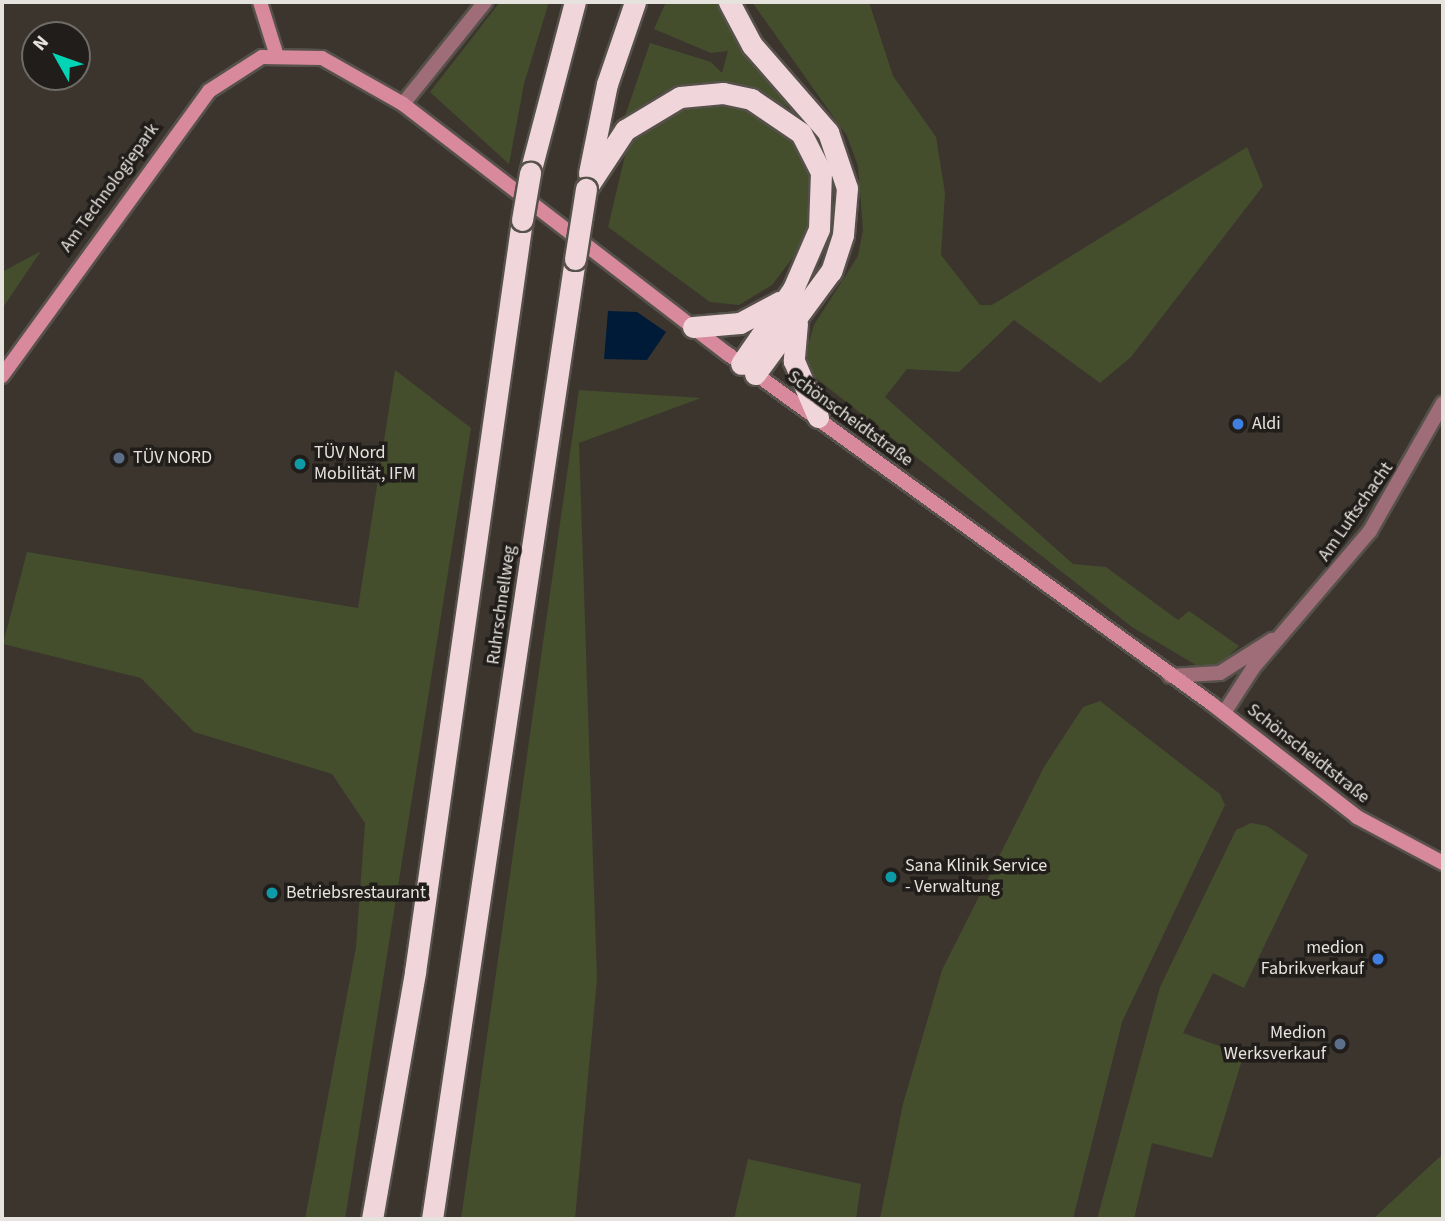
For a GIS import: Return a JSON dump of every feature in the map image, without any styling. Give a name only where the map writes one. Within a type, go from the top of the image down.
[{"type":"highway","name":"Ruhrschnellweg","points":[[372,1219],[415,972],[522,220],[530,173],[575,2]]},
{"type":"highway","name":"Ruhrschnellweg","points":[[432,1219],[586,189],[607,84],[635,2]]},
{"type":"highway","points":[[729,2],[752,45],[828,132],[845,178],[841,244],[827,279],[798,319],[748,369]]},
{"type":"highway","points":[[586,189],[625,130],[660,104],[723,93],[764,104],[802,133],[822,181],[816,240],[793,289],[748,369]]},
{"type":"highway","points":[[693,327],[752,319],[793,289]]},
{"type":"highway","points":[[798,319],[794,361],[818,417]]},
{"type":"street","points":[[260,2],[276,53]]},
{"type":"street","points":[[403,104],[485,2]]},
{"type":"street","name":"Schönscheidtstraße","points":[[276,53],[345,66],[403,104],[748,369],[1224,713],[1357,817],[1443,863]]},
{"type":"street","name":"Am Technologiepark","points":[[2,376],[195,106],[242,66],[276,53]]},
{"type":"street","name":"Am Luftschacht","points":[[1224,713],[1285,633],[1370,531],[1443,403]]},
{"type":"street","name":"Am Luftschacht","points":[[1170,676],[1220,673],[1285,633]]},
{"type":"green space","points":[[500,2],[549,2],[524,84],[509,164],[430,92]]},
{"type":"green space","points":[[666,2],[716,2],[755,69],[800,111],[718,82],[663,92],[625,116],[650,43],[711,62],[722,73],[728,51],[711,53],[654,29]]},
{"type":"green space","points":[[752,2],[869,2],[893,76],[936,137],[945,193],[941,255],[980,305],[992,305],[1247,147],[1263,186],[1131,357],[1100,383],[1014,320],[959,372],[907,369],[885,397],[1073,564],[1106,567],[1178,620],[1189,611],[1239,646],[1218,666],[1201,668],[1132,627],[812,375],[806,352],[814,325],[858,256],[863,230],[858,166],[847,136]]},
{"type":"green space","points":[[708,102],[754,111],[782,128],[811,174],[810,221],[801,247],[772,285],[739,305],[710,302],[608,227],[627,147],[643,128],[682,107]]},
{"type":"green space","points":[[41,251],[2,309],[2,272]]},
{"type":"green space","points":[[395,370],[471,428],[345,1219],[305,1219],[356,947],[365,823],[332,774],[194,732],[141,678],[3,644],[27,552],[358,608]]},
{"type":"green space","points":[[579,390],[701,398],[579,443],[597,979],[575,1219],[461,1219]]},
{"type":"green space","points":[[1100,701],[1220,794],[1225,805],[1122,1022],[1073,1219],[880,1219],[903,1104],[942,970],[1044,767],[1083,707]]},
{"type":"green space","points":[[1251,823],[1267,826],[1308,855],[1244,988],[1213,973],[1183,1033],[1239,1053],[1242,1060],[1212,1158],[1152,1143],[1134,1219],[1097,1219],[1160,987],[1236,830]]},
{"type":"green space","points":[[1443,1154],[1443,1219],[1373,1219],[1420,1175]]},
{"type":"green space","points":[[748,1159],[861,1184],[856,1219],[734,1219]]},
{"type":"water","points":[[608,311],[637,312],[666,332],[647,360],[604,359]]},
{"type":"place","name":"Aldi","points":[[1238,424]]},
{"type":"place","name":"TÜV NORD","points":[[119,458]]},
{"type":"place","name":"TÜV Nord Mobilität, IFM","points":[[300,464]]},
{"type":"place","name":"Sana Klinik Service - Verwaltung","points":[[891,877]]},
{"type":"place","name":"Betriebsrestaurant","points":[[272,893]]},
{"type":"place","name":"medion Fabrikverkauf","points":[[1378,959]]},
{"type":"place","name":"Medion Werksverkauf","points":[[1340,1044]]}]
